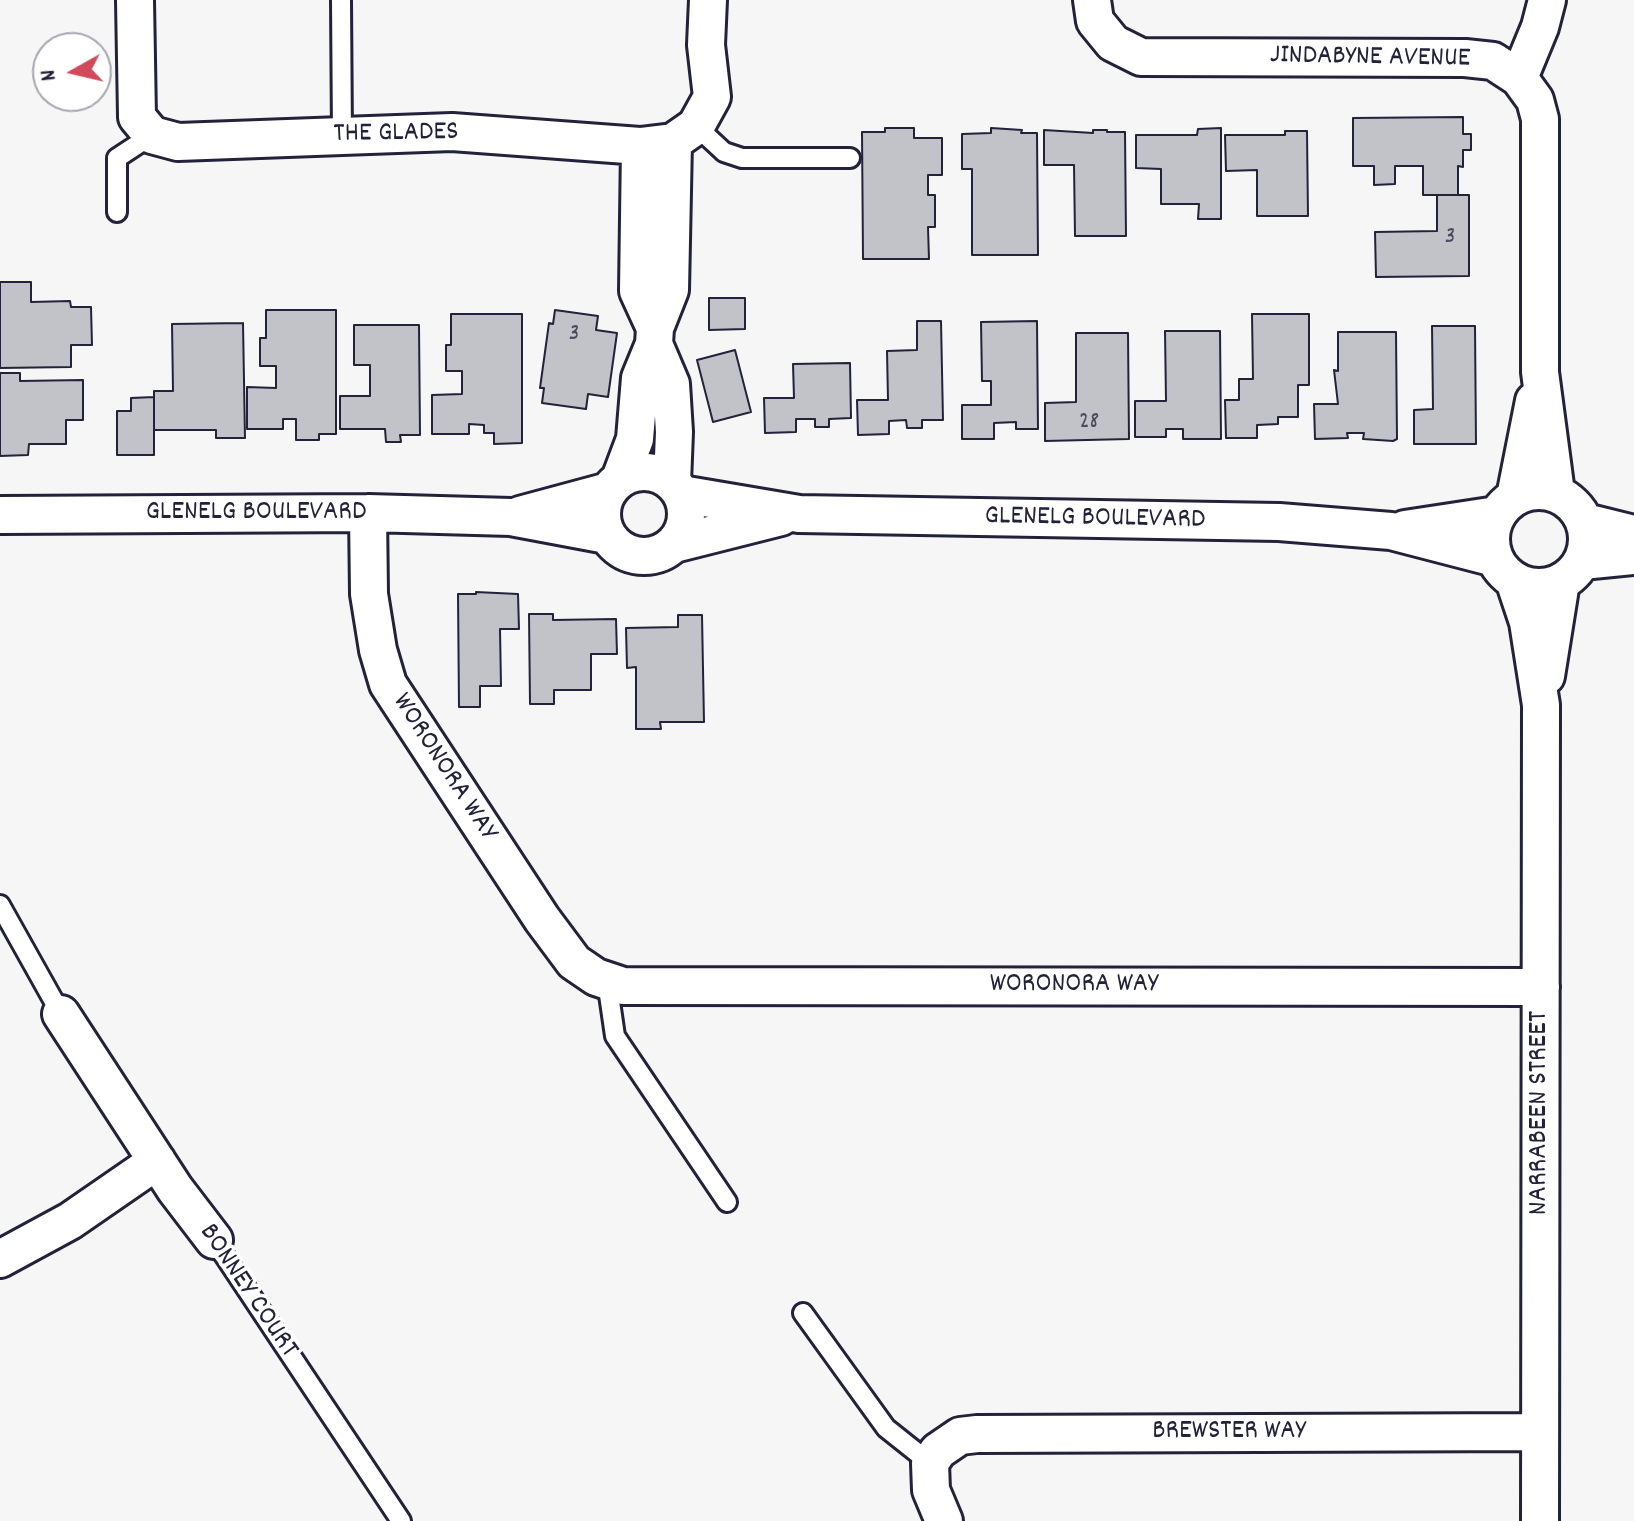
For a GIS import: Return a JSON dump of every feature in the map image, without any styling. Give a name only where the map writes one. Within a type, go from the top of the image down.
[{"type":"street","points":[[135,0],[137,117],[152,135]]},
{"type":"street","points":[[654,336],[640,378],[635,439],[601,513],[607,535],[615,546],[639,557],[652,556],[674,544],[686,520],[677,488],[671,384],[654,336],[638,291],[670,138],[712,97],[706,45],[708,0]]},
{"type":"street","name":"JINDABYNE AVENUE","points":[[1092,0],[1095,21],[1113,43],[1141,57],[1465,58],[1493,61],[1519,78]]},
{"type":"street","points":[[1547,0],[1540,27],[1519,78],[1535,100],[1540,119],[1540,372],[1556,493]]},
{"type":"street","name":"THE GLADES","points":[[152,135],[178,142],[452,132],[670,138]]},
{"type":"street","points":[[1540,372],[1506,506],[1492,529],[1491,544],[1504,569],[1537,587],[1572,572],[1634,556]]},
{"type":"street","points":[[614,485],[633,473],[647,472],[660,475],[677,488]]},
{"type":"street","name":"GLENELG BOULEVARD","points":[[511,517],[614,485]]},
{"type":"street","name":"GLENELG BOULEVARD","points":[[677,488],[799,514],[1279,522],[1391,531],[1504,569]]},
{"type":"street","points":[[1506,506],[1528,492],[1542,491],[1556,493],[1578,510],[1585,522],[1587,549],[1572,572]]},
{"type":"street","name":"GLENELG BOULEVARD","points":[[1391,531],[1506,506]]},
{"type":"street","name":"GLENELG BOULEVARD","points":[[0,515],[368,513],[511,517],[607,535]]},
{"type":"street","name":"WORONORA WAY","points":[[368,513],[369,594],[378,650],[388,684],[542,919],[574,962],[596,977],[623,986],[1541,987]]},
{"type":"street","name":"GLENELG BOULEVARD","points":[[674,544],[799,514]]},
{"type":"street","points":[[1585,522],[1634,534]]},
{"type":"street","name":"NARRABEEN STREET","points":[[1504,569],[1528,622],[1541,705],[1540,1521]]},
{"type":"street","name":"NARRABEEN STREET","points":[[1541,705],[1572,572]]},
{"type":"street","name":"BONNEY COURT","points":[[61,1014],[157,1161],[214,1240]]},
{"type":"street","points":[[0,1259],[70,1221],[157,1161]]},
{"type":"street","name":"BREWSTER WAY","points":[[930,1463],[948,1443],[960,1436],[977,1434],[1540,1432]]},
{"type":"street","points":[[930,1463],[931,1490],[944,1521]]},
{"type":"lane","points":[[341,0],[342,136]]},
{"type":"lane","points":[[117,212],[117,158],[152,135]]},
{"type":"lane","points":[[670,138],[742,158],[850,158]]},
{"type":"lane","name":"BONNEY COURT","points":[[0,905],[61,1014]]},
{"type":"lane","points":[[607,981],[615,1036],[727,1202]]},
{"type":"lane","name":"BONNEY COURT","points":[[214,1240],[401,1521]]},
{"type":"lane","points":[[803,1313],[886,1428],[930,1463]]},
{"type":"building","points":[[1463,117],[1463,134],[1471,134],[1471,150],[1463,150],[1463,167],[1458,166],[1458,195],[1423,195],[1423,166],[1395,166],[1395,184],[1374,185],[1374,166],[1353,166],[1353,118]]},
{"type":"building","points":[[885,128],[914,128],[914,138],[942,138],[942,175],[928,175],[928,195],[935,195],[935,227],[928,227],[929,259],[863,259],[862,132],[885,132]]},
{"type":"building","points":[[991,128],[1037,133],[1038,255],[972,255],[972,169],[962,169],[962,134],[991,133]]},
{"type":"building","points":[[1221,128],[1221,219],[1198,219],[1199,204],[1161,204],[1161,169],[1136,168],[1136,135],[1197,135],[1198,129]]},
{"type":"building","points":[[1044,130],[1125,132],[1126,236],[1075,236],[1074,165],[1044,165]]},
{"type":"building","points":[[1285,131],[1307,131],[1308,216],[1257,216],[1257,170],[1226,171],[1225,135],[1285,135]]},
{"type":"building","points":[[1437,195],[1469,195],[1469,276],[1376,277],[1375,232],[1437,231]]},
{"type":"building","points":[[0,282],[31,282],[31,302],[70,301],[71,307],[91,307],[92,345],[71,345],[71,367],[0,368]]},
{"type":"building","points":[[709,298],[745,298],[745,329],[709,330]]},
{"type":"building","points":[[266,310],[336,310],[336,434],[319,434],[319,440],[296,440],[296,419],[283,419],[283,429],[247,429],[247,387],[276,388],[276,366],[260,366],[260,338],[266,338]]},
{"type":"building","points":[[555,310],[598,316],[596,330],[617,333],[608,397],[588,394],[586,409],[542,403],[544,388],[540,388],[549,323],[553,324]]},
{"type":"building","points":[[451,314],[522,314],[522,443],[494,444],[494,433],[484,433],[484,425],[469,424],[469,434],[432,434],[432,395],[462,394],[462,371],[446,371],[446,345],[451,345]]},
{"type":"building","points":[[1252,314],[1309,314],[1309,385],[1298,385],[1298,417],[1278,417],[1278,424],[1257,425],[1257,438],[1226,438],[1225,400],[1239,400],[1239,379],[1253,379]]},
{"type":"building","points":[[917,321],[941,321],[943,420],[922,420],[922,428],[907,428],[906,420],[889,421],[889,434],[858,435],[857,400],[888,400],[887,351],[917,350]]},
{"type":"building","points":[[1037,321],[1038,429],[1016,429],[1016,422],[994,423],[994,439],[962,439],[962,405],[991,405],[991,381],[982,381],[981,322]]},
{"type":"building","points":[[243,323],[245,438],[216,438],[216,430],[154,430],[154,391],[173,391],[172,324]]},
{"type":"building","points":[[354,325],[419,325],[420,435],[400,435],[401,442],[386,442],[385,429],[340,429],[340,396],[370,396],[370,365],[354,365]]},
{"type":"building","points":[[1432,326],[1475,326],[1476,444],[1414,444],[1414,410],[1433,409]]},
{"type":"building","points":[[1165,331],[1220,331],[1221,439],[1183,439],[1183,429],[1166,429],[1166,437],[1135,437],[1135,401],[1166,401]]},
{"type":"building","points":[[1338,332],[1396,332],[1397,439],[1363,439],[1364,433],[1347,433],[1348,438],[1315,439],[1314,404],[1338,404],[1334,370],[1338,371]]},
{"type":"building","points":[[1076,333],[1128,333],[1129,439],[1045,441],[1045,403],[1076,402]]},
{"type":"building","points":[[735,350],[751,412],[713,422],[697,360]]},
{"type":"building","points":[[850,363],[851,418],[829,419],[829,427],[815,427],[815,419],[796,419],[796,432],[765,433],[764,398],[794,398],[793,364]]},
{"type":"building","points":[[0,373],[20,373],[20,381],[83,380],[83,420],[66,420],[66,444],[29,444],[28,455],[0,456]]},
{"type":"building","points":[[154,397],[154,455],[117,455],[117,411],[131,411],[131,398]]},
{"type":"building","points":[[458,594],[518,594],[519,629],[500,629],[501,686],[480,686],[480,707],[459,707]]},
{"type":"building","points":[[529,614],[553,614],[553,620],[616,619],[617,654],[591,654],[591,690],[554,690],[554,704],[530,704]]},
{"type":"building","points":[[678,615],[702,615],[704,722],[660,722],[661,729],[636,729],[636,667],[627,668],[626,628],[678,627]]}]
